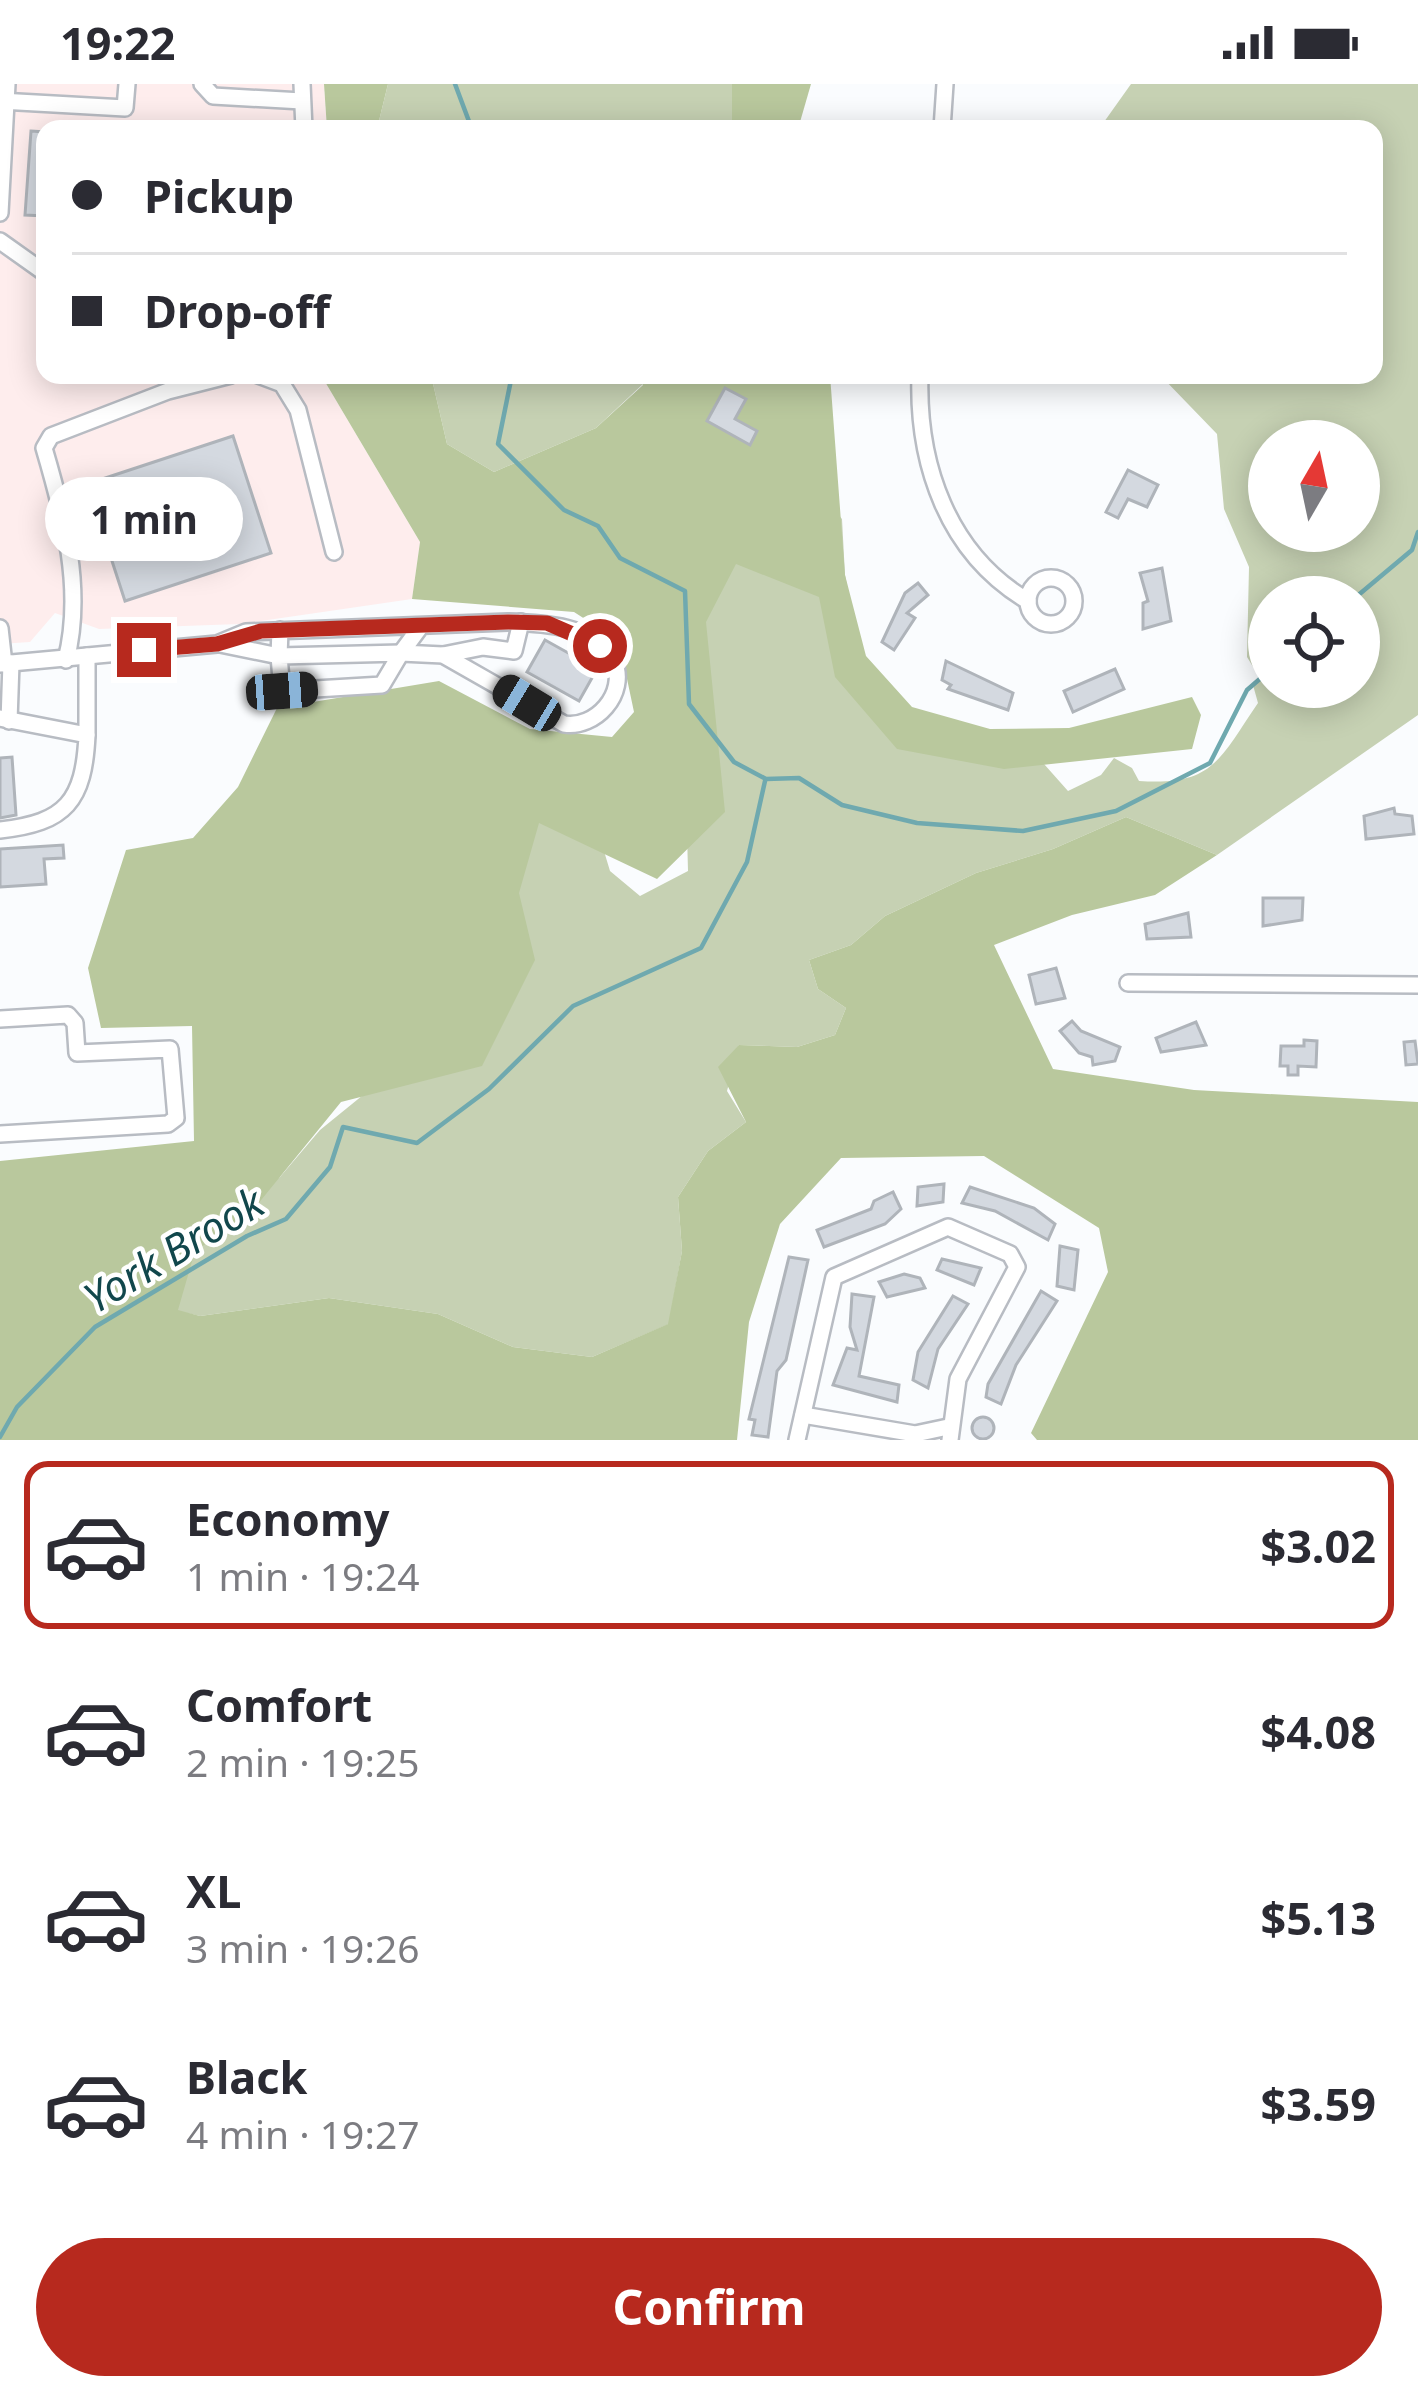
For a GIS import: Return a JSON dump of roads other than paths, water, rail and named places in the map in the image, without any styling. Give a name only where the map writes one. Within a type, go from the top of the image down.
[{"type":"street","points":[[0,213],[4,96],[125,108],[127,84]]},
{"type":"street","points":[[202,84],[213,96],[302,92]]},
{"type":"street","points":[[943,120],[945,84]]},
{"type":"street","points":[[0,242],[36,267]]},
{"type":"street","points":[[66,659],[77,617],[70,559],[44,448],[51,436],[196,384]]},
{"type":"street","points":[[282,384],[298,410],[334,552]]},
{"type":"street","points":[[921,384],[926,463],[938,498],[994,582],[1028,601]]},
{"type":"street","points":[[5,664],[217,644],[279,656],[443,655],[483,647],[514,651],[521,622]]},
{"type":"street","points":[[217,644],[246,632],[521,622],[575,632],[614,660],[616,680],[597,718],[580,727],[564,724],[443,655]]},
{"type":"street","points":[[483,647],[490,623]]},
{"type":"street","points":[[280,630],[282,691],[382,685],[421,626]]},
{"type":"street","points":[[0,628],[4,719],[87,735]]},
{"type":"street","points":[[0,830],[38,826],[63,810],[80,791],[87,735],[87,656]]},
{"type":"street","points":[[1128,983],[1418,985]]},
{"type":"street","points":[[0,1019],[68,1015],[75,1023],[77,1054],[170,1049],[176,1118],[168,1124],[0,1134]]},
{"type":"street","points":[[797,1440],[834,1277],[947,1227],[1010,1254],[1017,1268],[958,1379],[949,1434],[915,1434],[803,1415]]},
{"type":"waterway","points":[[455,84],[468,120]]},
{"type":"waterway","points":[[510,384],[498,444],[564,510],[598,526],[620,558],[685,591],[689,704],[734,762],[766,779],[799,778],[842,805],[917,823],[1023,831],[1116,811],[1210,763],[1248,689]]},
{"type":"waterway","points":[[1380,577],[1412,550],[1418,532]]},
{"type":"waterway","name":"York Brook","points":[[0,1437],[17,1407],[95,1327],[247,1236],[286,1219],[330,1167],[343,1127],[417,1143],[489,1089],[573,1006],[701,948],[747,862],[765,781]]}]
